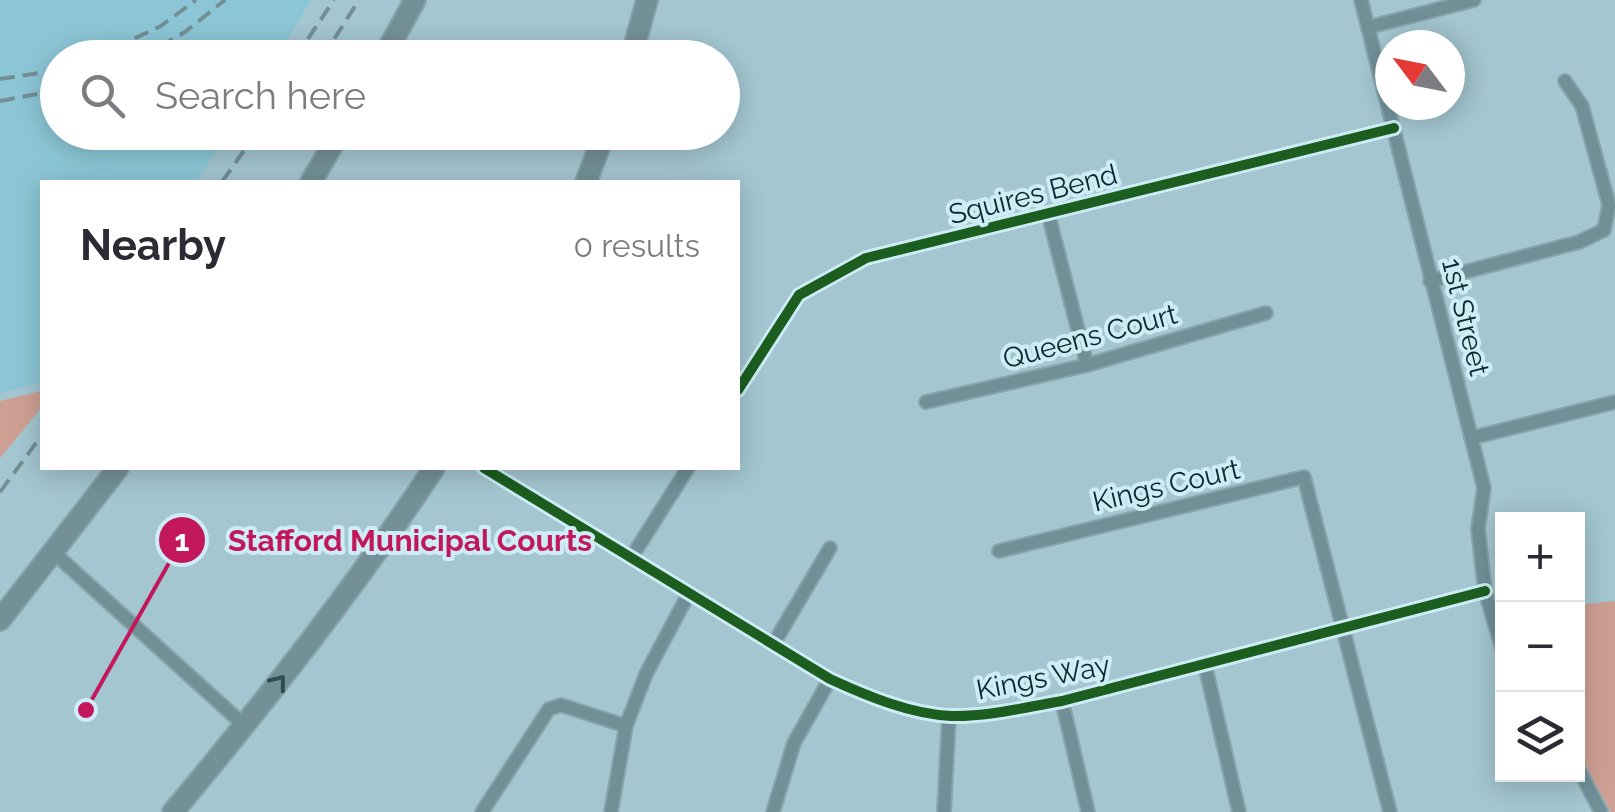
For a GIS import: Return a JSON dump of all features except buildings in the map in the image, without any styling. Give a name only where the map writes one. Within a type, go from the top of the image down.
[{"type":"highway","points":[[393,40],[415,0]]},
{"type":"highway","points":[[636,40],[647,0]]},
{"type":"highway","points":[[311,180],[329,150]]},
{"type":"highway","points":[[587,180],[598,150]]},
{"type":"highway","points":[[0,620],[116,470]]},
{"type":"highway","points":[[173,812],[352,587],[433,470]]},
{"type":"street","name":"1st Street","points":[[1362,0],[1484,488],[1478,529],[1485,591],[1495,625]]},
{"type":"street","points":[[1369,27],[1474,0]]},
{"type":"street","points":[[1430,281],[1579,242],[1604,230],[1609,205],[1582,106],[1565,81]]},
{"type":"street","name":"Squires Bend","points":[[740,387],[799,296],[866,258],[1394,128]]},
{"type":"street","points":[[1048,214],[1087,365]]},
{"type":"street","name":"Queens Court","points":[[926,402],[1087,365],[1266,313]]},
{"type":"street","points":[[1472,438],[1615,402]]},
{"type":"street","name":"Kings Way","points":[[487,470],[830,679],[866,695],[950,716],[1062,701],[1485,591]]},
{"type":"street","points":[[631,558],[687,470]]},
{"type":"street","name":"Kings Court","points":[[998,550],[1304,478],[1344,628]]},
{"type":"street","points":[[774,643],[830,548]]},
{"type":"street","points":[[54,552],[245,726]]},
{"type":"street","points":[[611,812],[626,726],[646,674],[689,593]]},
{"type":"street","points":[[1344,628],[1390,812]]},
{"type":"street","points":[[1205,665],[1239,812]]},
{"type":"street","points":[[773,812],[794,744],[830,679]]},
{"type":"street","points":[[1062,701],[1088,812]]},
{"type":"street","points":[[482,812],[548,708],[561,704],[626,726]]},
{"type":"street","points":[[944,812],[950,716]]},
{"type":"street","points":[[1585,781],[1601,812]]},
{"type":"shaded area","points":[[0,0],[311,0],[287,40],[40,40],[40,150],[218,150],[197,180],[40,180],[40,383],[0,393]]},
{"type":"shaded area","points":[[40,391],[40,409],[0,458],[0,401]]},
{"type":"shaded area","points":[[1615,601],[1615,812],[1611,812],[1585,766],[1585,604]]},
{"type":"railway","points":[[131,40],[161,26],[196,0]]},
{"type":"railway","points":[[171,40],[225,0]]},
{"type":"railway","points":[[307,40],[334,0]]},
{"type":"railway","points":[[333,40],[359,0]]},
{"type":"railway","points":[[0,79],[40,73]]},
{"type":"railway","points":[[0,101],[40,93]]},
{"type":"railway","points":[[223,180],[244,150]]},
{"type":"railway","points":[[0,492],[40,438]]},
{"type":"cycle path","points":[[740,387],[799,295],[866,258],[1394,128]]},
{"type":"cycle path","points":[[487,470],[830,679],[889,703],[936,715],[979,715],[1062,701],[1485,591]]},
{"type":"place","name":"Stafford Municipal Courts","points":[[86,710]]}]
